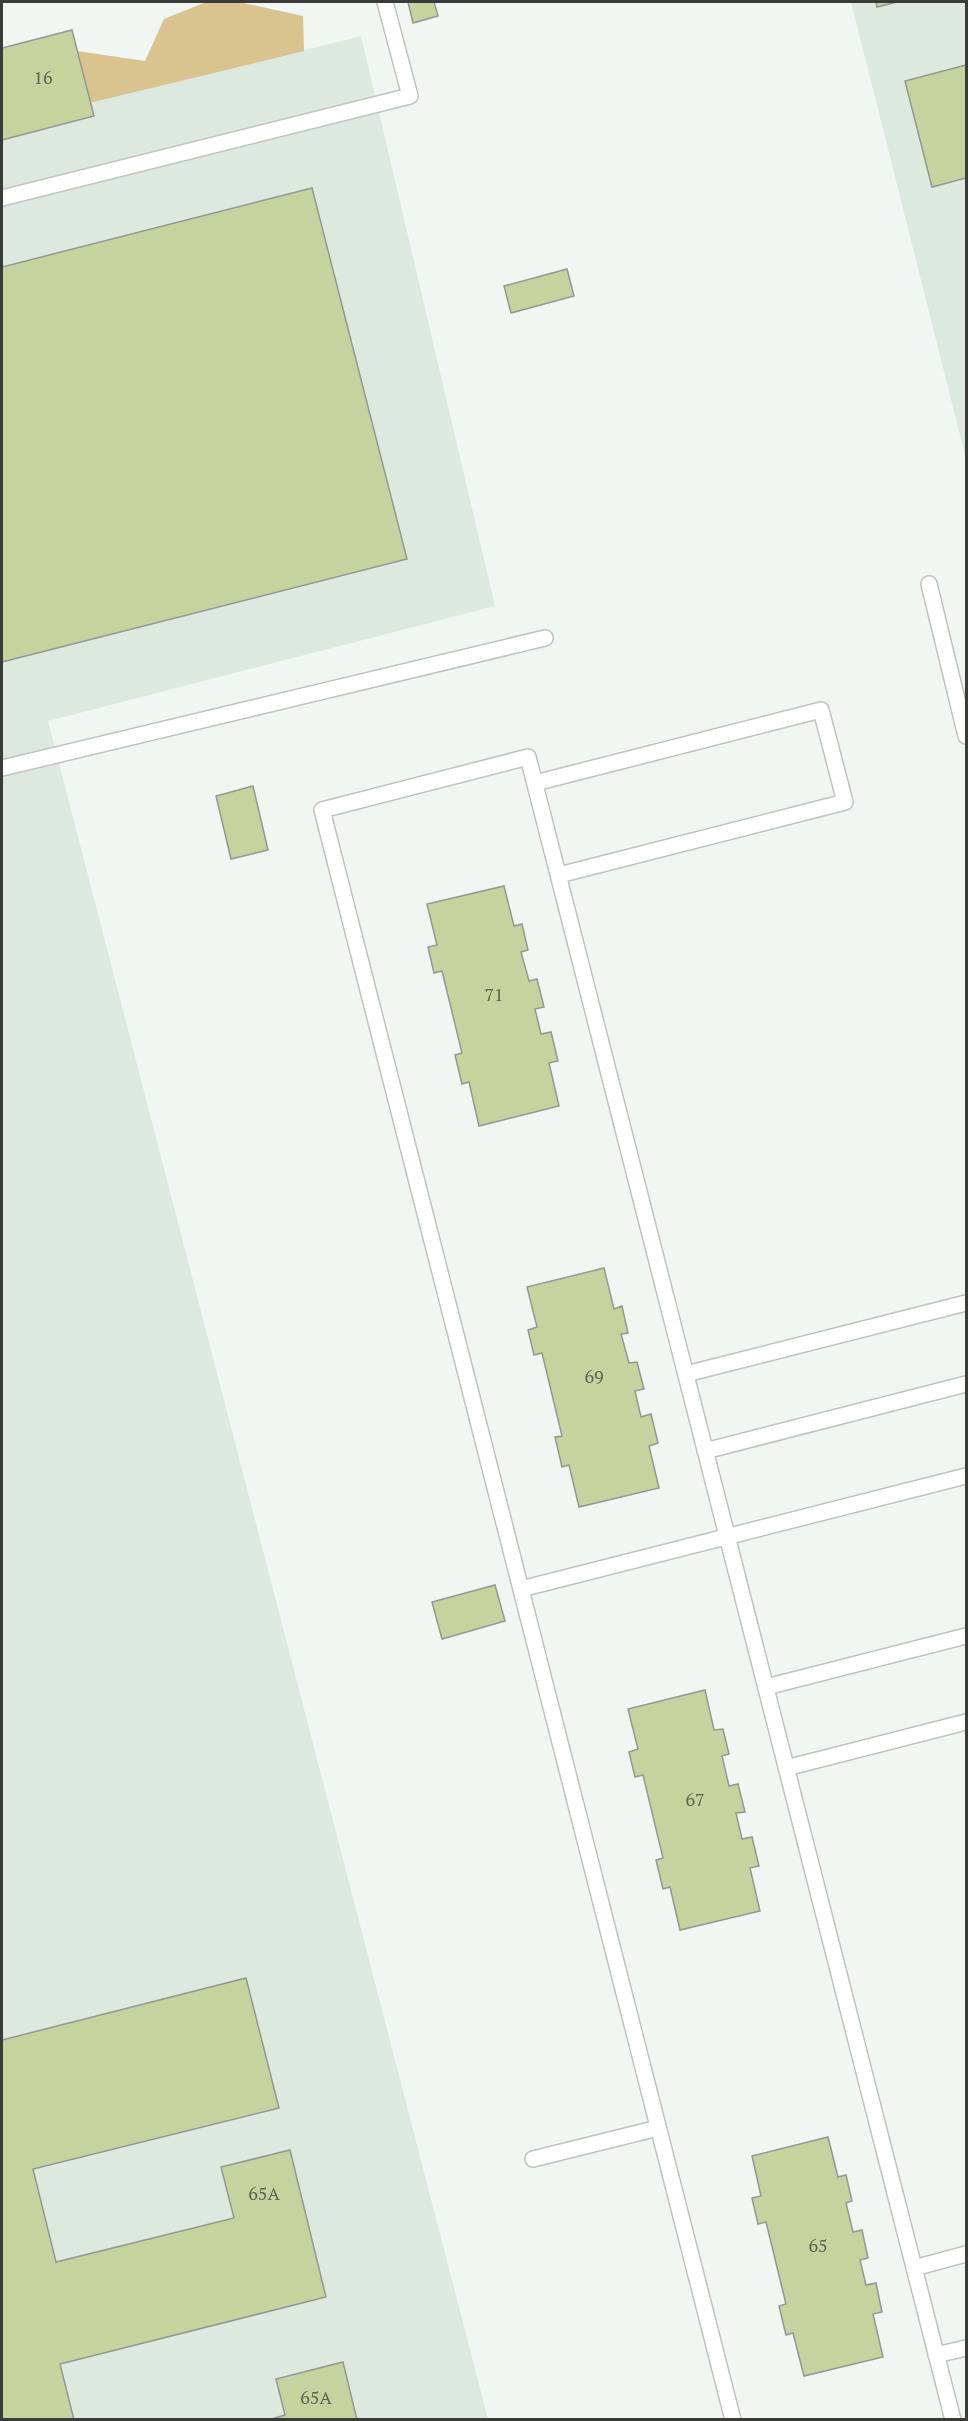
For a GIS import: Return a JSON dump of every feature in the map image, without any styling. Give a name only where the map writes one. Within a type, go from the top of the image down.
[{"type":"lane","points":[[2,198],[410,96],[385,2]]},
{"type":"lane","points":[[929,584],[966,736]]},
{"type":"lane","points":[[2,768],[545,638]]},
{"type":"lane","points":[[535,783],[821,710],[845,802],[559,875]]},
{"type":"lane","points":[[733,2420],[322,810],[528,757],[952,2420]]},
{"type":"lane","points":[[686,1374],[966,1303]]},
{"type":"lane","points":[[705,1450],[966,1384]]},
{"type":"lane","points":[[521,1589],[966,1476]]},
{"type":"lane","points":[[766,1686],[966,1636]]},
{"type":"lane","points":[[786,1768],[966,1722]]},
{"type":"lane","points":[[533,2159],[658,2128]]},
{"type":"lane","points":[[914,2268],[966,2254]]},
{"type":"lane","points":[[936,2355],[966,2348]]},
{"type":"shaded area","points":[[206,2],[239,2],[303,16],[304,51],[90,103],[77,51],[145,61],[164,19]]},
{"type":"shaded area","points":[[851,2],[966,2],[966,459]]},
{"type":"shaded area","points":[[72,30],[91,103],[361,36],[495,606],[48,721],[488,2419],[2,2420],[2,48]]},
{"type":"building","points":[[408,2],[434,2],[438,16],[413,23]]},
{"type":"building","points":[[876,2],[897,2],[877,7]]},
{"type":"building","points":[[72,30],[94,116],[2,140],[2,48]]},
{"type":"building","points":[[966,65],[966,178],[932,187],[905,81]]},
{"type":"building","points":[[312,188],[407,559],[2,662],[2,267]]},
{"type":"building","points":[[567,269],[574,296],[511,313],[504,286]]},
{"type":"building","points":[[253,786],[268,850],[231,859],[216,796]]},
{"type":"building","points":[[504,886],[514,926],[522,924],[528,950],[521,952],[529,981],[537,979],[544,1007],[535,1009],[541,1034],[551,1032],[558,1061],[549,1063],[559,1106],[479,1126],[469,1082],[462,1084],[455,1055],[462,1053],[442,971],[434,973],[428,947],[437,945],[427,904]]},
{"type":"building","points":[[604,1268],[614,1309],[622,1306],[628,1333],[621,1334],[629,1363],[637,1362],[644,1389],[635,1391],[641,1417],[651,1414],[658,1443],[649,1446],[659,1488],[579,1507],[569,1465],[562,1467],[555,1437],[562,1436],[542,1353],[534,1355],[528,1330],[537,1327],[527,1287]]},
{"type":"building","points":[[495,1585],[505,1621],[442,1639],[432,1602]]},
{"type":"building","points":[[705,1690],[714,1730],[723,1729],[729,1754],[722,1756],[729,1786],[738,1784],[745,1812],[736,1813],[742,1839],[752,1837],[759,1866],[750,1868],[760,1911],[680,1930],[670,1887],[663,1889],[656,1860],[663,1858],[643,1775],[635,1777],[629,1752],[638,1749],[628,1709]]},
{"type":"building","points":[[246,1978],[279,2108],[33,2169],[56,2262],[234,2218],[221,2167],[290,2150],[326,2297],[60,2364],[74,2420],[2,2420],[2,2040]]},
{"type":"building","points":[[828,2137],[838,2177],[846,2175],[852,2201],[846,2203],[853,2232],[862,2230],[868,2258],[860,2260],[866,2285],[876,2283],[882,2312],[873,2314],[883,2357],[804,2376],[793,2333],[786,2335],[779,2306],[786,2304],[766,2222],[758,2224],[752,2198],[761,2196],[752,2156]]},
{"type":"building","points":[[343,2362],[357,2420],[268,2420],[285,2415],[276,2379]]}]
